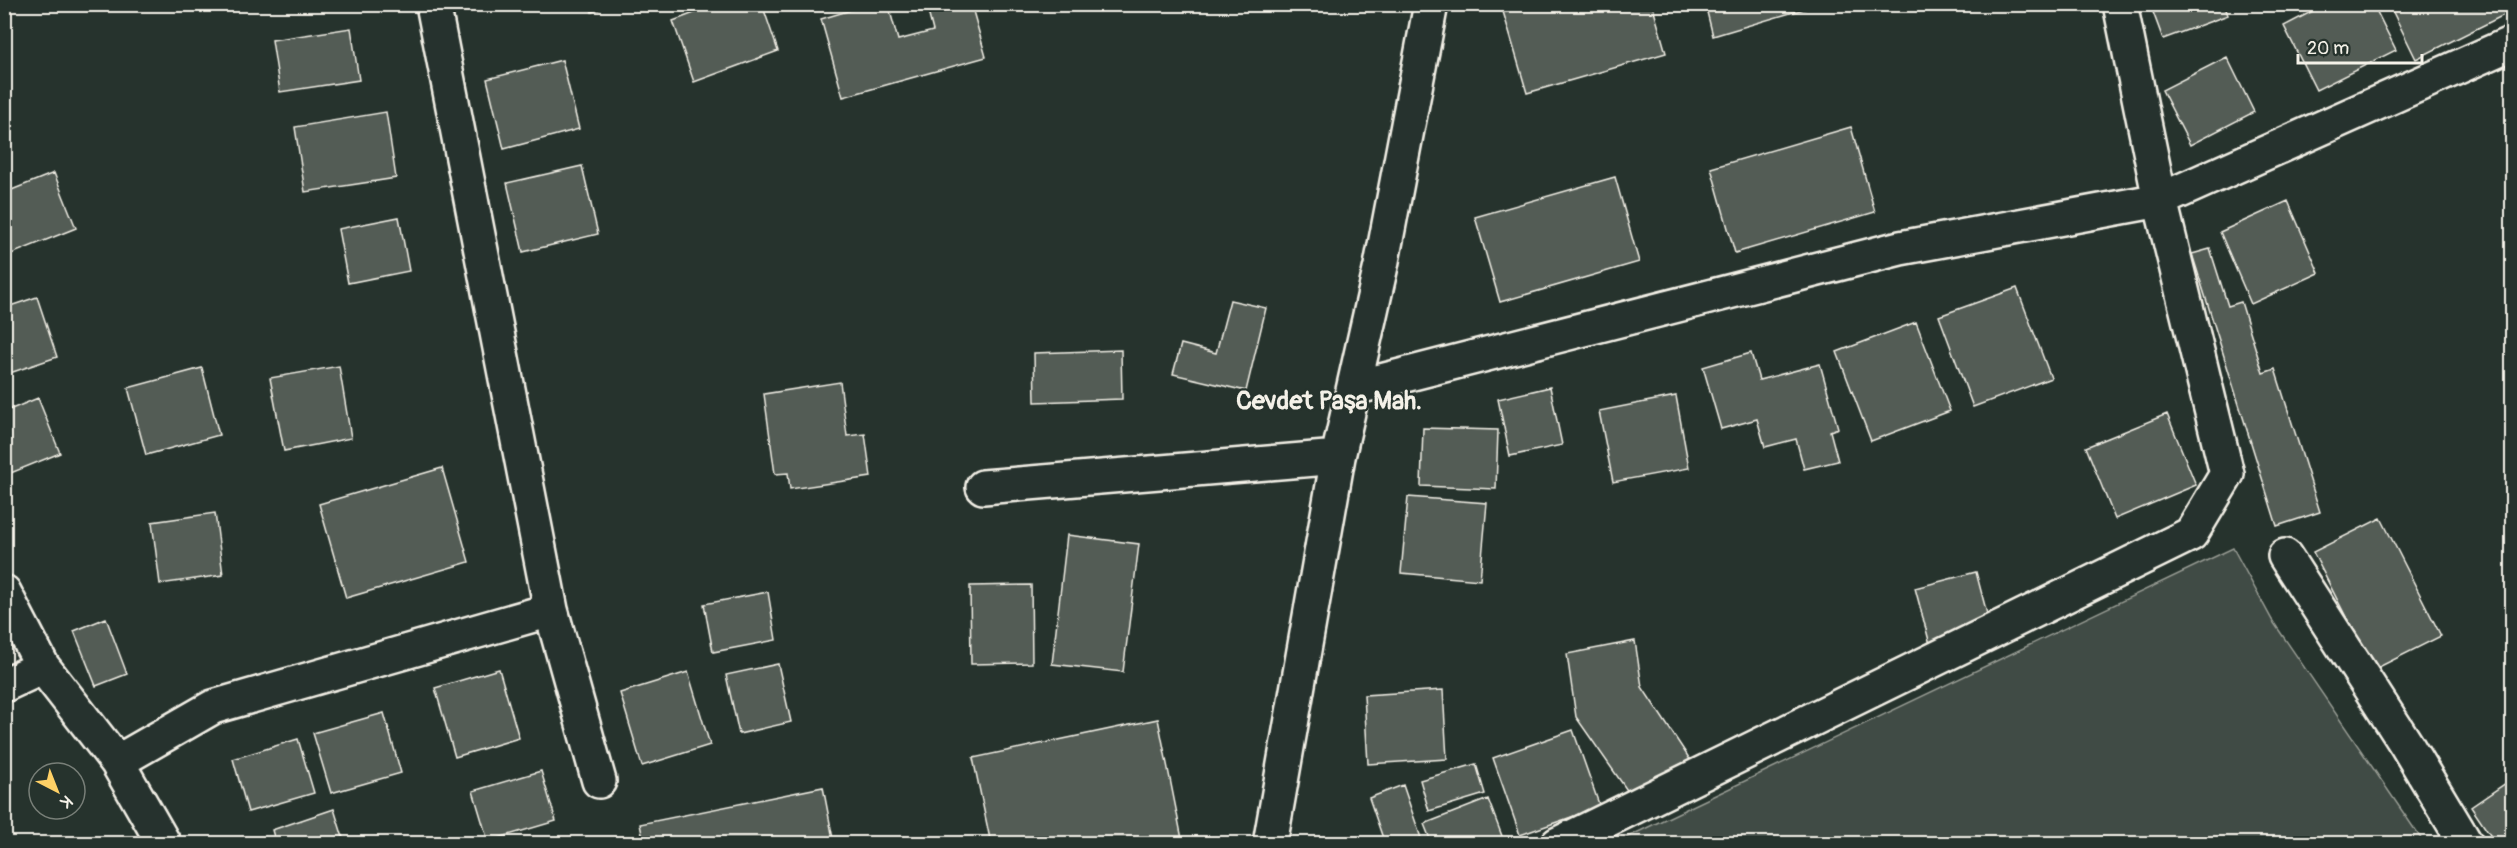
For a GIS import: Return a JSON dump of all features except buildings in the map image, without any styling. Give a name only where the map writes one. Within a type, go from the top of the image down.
[{"type":"street","points":[[433,4],[551,610],[599,781]]},
{"type":"street","points":[[1270,843],[1338,457],[1381,266],[1431,4]]},
{"type":"street","points":[[1558,843],[2191,534],[2227,474],[2160,200],[2120,4]]},
{"type":"street","points":[[1354,388],[1900,248],[2160,200],[2512,43]]},
{"type":"street","points":[[983,487],[1338,457]]},
{"type":"street","points":[[2284,556],[2406,744],[2466,843]]},
{"type":"street","points":[[4,592],[43,667],[117,762],[164,843]]},
{"type":"street","points":[[117,762],[213,707],[551,610]]},
{"type":"street","points":[[4,685],[43,667]]},
{"type":"shaded area","points":[[2233,548],[2272,620],[2424,843],[1615,843]]},
{"type":"district","name":"Cevdet Paşa Mah.","points":[[1329,400]]}]
